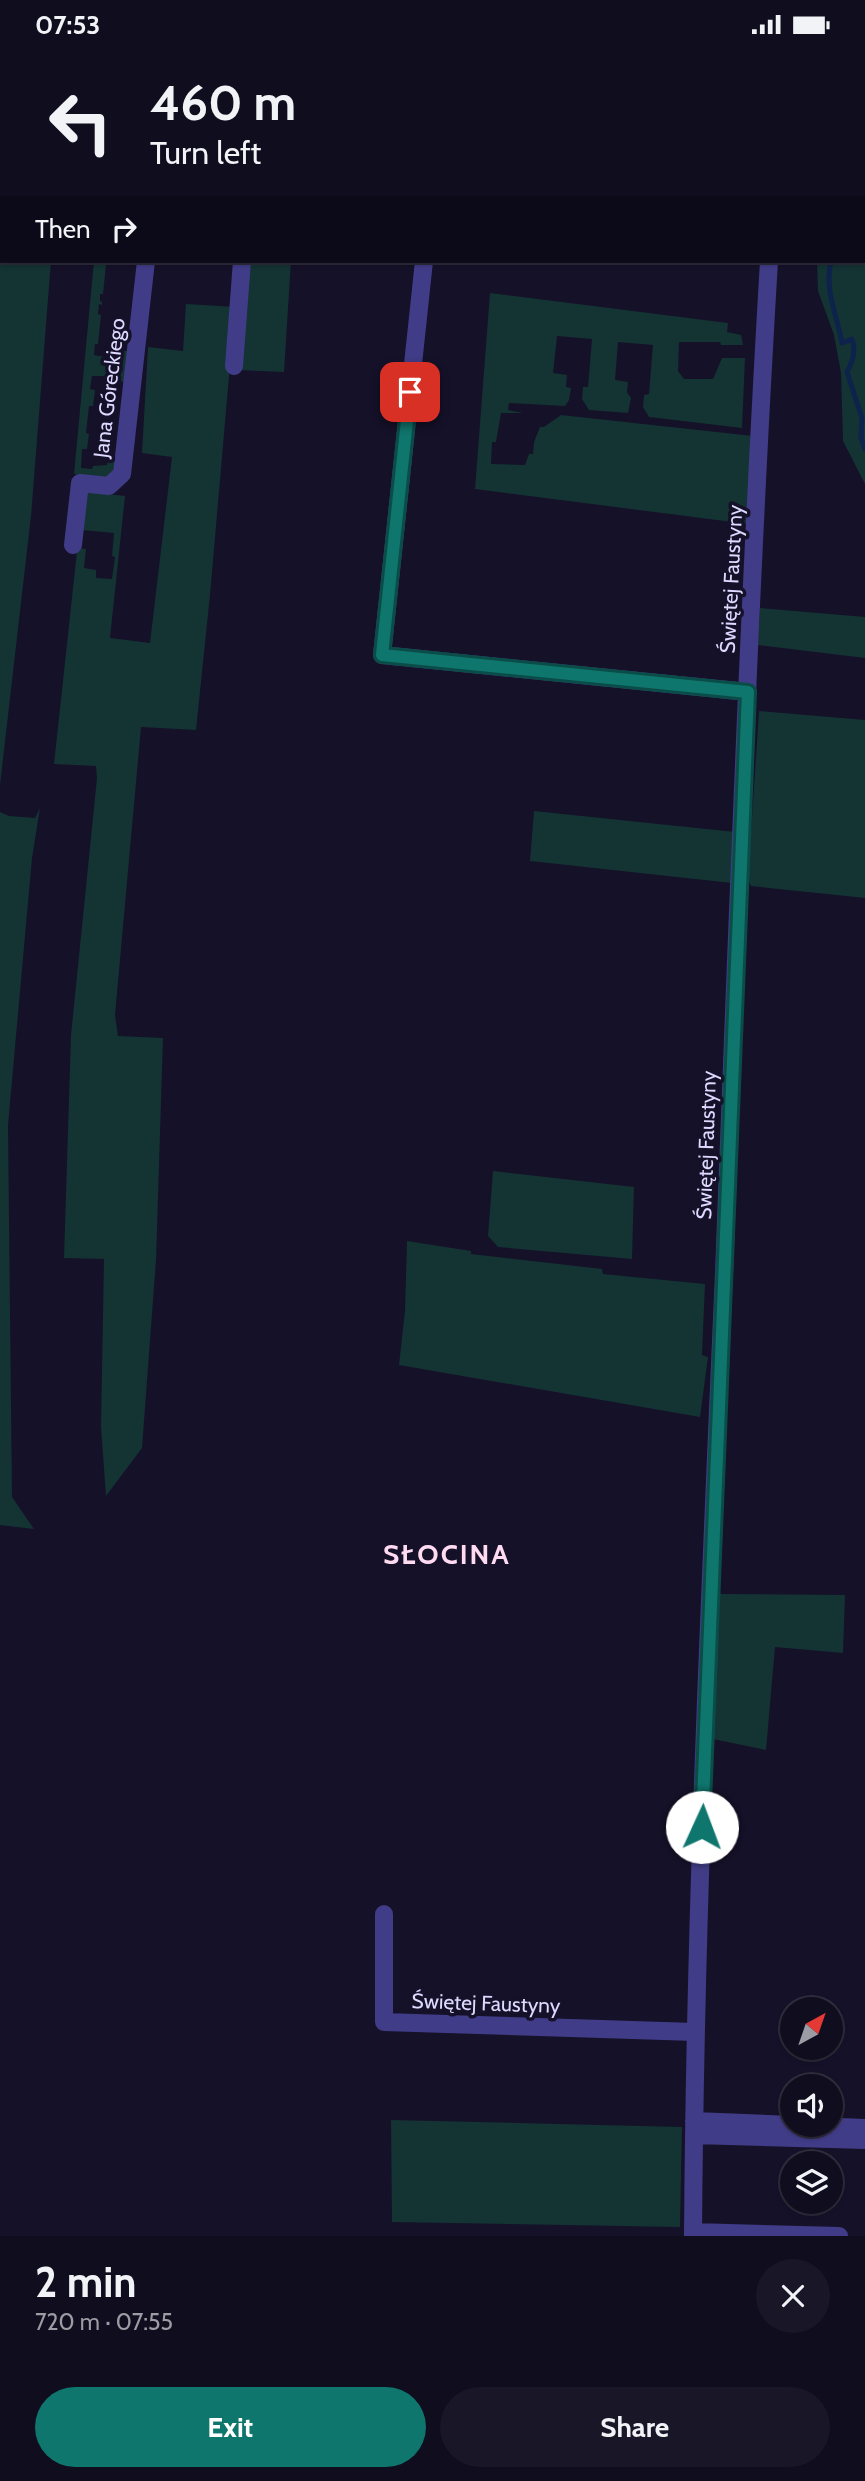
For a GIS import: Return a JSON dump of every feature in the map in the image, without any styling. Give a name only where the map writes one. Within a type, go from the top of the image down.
[{"type":"street","name":"Jana Góreckiego","points":[[73,545],[80,483],[109,486],[122,474],[146,263]]},
{"type":"street","points":[[234,366],[242,263]]},
{"type":"street","points":[[424,263],[382,655],[748,692]]},
{"type":"street","name":"Świętej Faustyny","points":[[693,2234],[695,2032],[720,1353],[769,263]]},
{"type":"street","name":"Świętej Faustyny","points":[[384,1914],[384,2022],[695,2032]]},
{"type":"street","points":[[694,2128],[865,2127]]},
{"type":"street","points":[[694,2128],[865,2140]]},
{"type":"street","points":[[693,2234],[839,2236]]},
{"type":"green space","points":[[0,263],[51,263],[31,516],[0,785]]},
{"type":"green space","points":[[94,263],[103,263],[106,265],[103,294],[100,294],[102,305],[99,304],[98,314],[101,315],[98,344],[95,344],[94,355],[120,360],[123,351],[130,351],[125,382],[118,381],[116,376],[92,376],[90,389],[95,390],[93,406],[89,406],[86,433],[89,434],[87,449],[82,449],[81,468],[92,469],[93,466],[107,465],[108,456],[119,457],[119,466],[106,478],[74,474]]},
{"type":"green space","points":[[246,263],[291,263],[284,372],[238,370]]},
{"type":"green space","points":[[817,263],[865,263],[865,484],[843,441],[841,373],[834,335],[818,291]]},
{"type":"green space","points":[[490,293],[728,323],[727,332],[741,335],[743,345],[679,342],[678,371],[684,379],[713,379],[722,358],[745,358],[742,428],[649,417],[643,407],[644,395],[649,394],[653,345],[618,342],[615,380],[628,382],[627,392],[631,398],[628,413],[589,410],[582,399],[583,387],[588,387],[592,339],[557,336],[553,373],[567,375],[566,387],[571,388],[569,400],[565,406],[509,403],[508,410],[523,413],[501,413],[496,442],[492,442],[491,464],[525,465],[529,454],[533,454],[540,427],[561,415],[753,436],[748,524],[475,489]]},
{"type":"green space","points":[[186,304],[235,307],[196,730],[141,727],[115,1015],[118,1036],[163,1038],[156,1260],[142,1448],[106,1496],[101,1427],[104,1259],[64,1258],[71,1035],[97,778],[96,766],[54,764],[77,551],[79,548],[86,549],[84,568],[96,570],[96,578],[112,579],[115,557],[112,556],[114,533],[82,530],[83,491],[125,496],[110,638],[150,643],[172,457],[142,453],[148,347],[183,351]]},
{"type":"green space","points":[[760,608],[865,617],[865,658],[758,645]]},
{"type":"green space","points":[[759,711],[865,720],[865,898],[751,886],[748,879]]},
{"type":"green space","points":[[40,808],[32,858],[8,1125],[12,1497],[34,1529],[0,1525],[0,812],[9,816],[35,818]]},
{"type":"green space","points":[[534,811],[735,832],[732,883],[530,861]]},
{"type":"green space","points":[[493,1171],[634,1187],[632,1259],[498,1247],[488,1236]]},
{"type":"green space","points":[[407,1241],[471,1251],[471,1254],[602,1269],[603,1274],[705,1284],[702,1355],[708,1357],[700,1417],[399,1365],[405,1311]]},
{"type":"green space","points":[[720,1594],[845,1595],[843,1653],[775,1647],[766,1750],[713,1739]]},
{"type":"green space","points":[[391,2120],[682,2127],[680,2227],[392,2222]]},
{"type":"waterway","points":[[831,263],[830,292],[842,343],[852,339],[854,348],[847,372],[862,418],[861,438],[865,449]]},
{"type":"district","name":"SŁOCINA","points":[[447,1554]]},
{"type":"route","points":[[410,392],[382,655],[748,692],[702,1827]]}]
